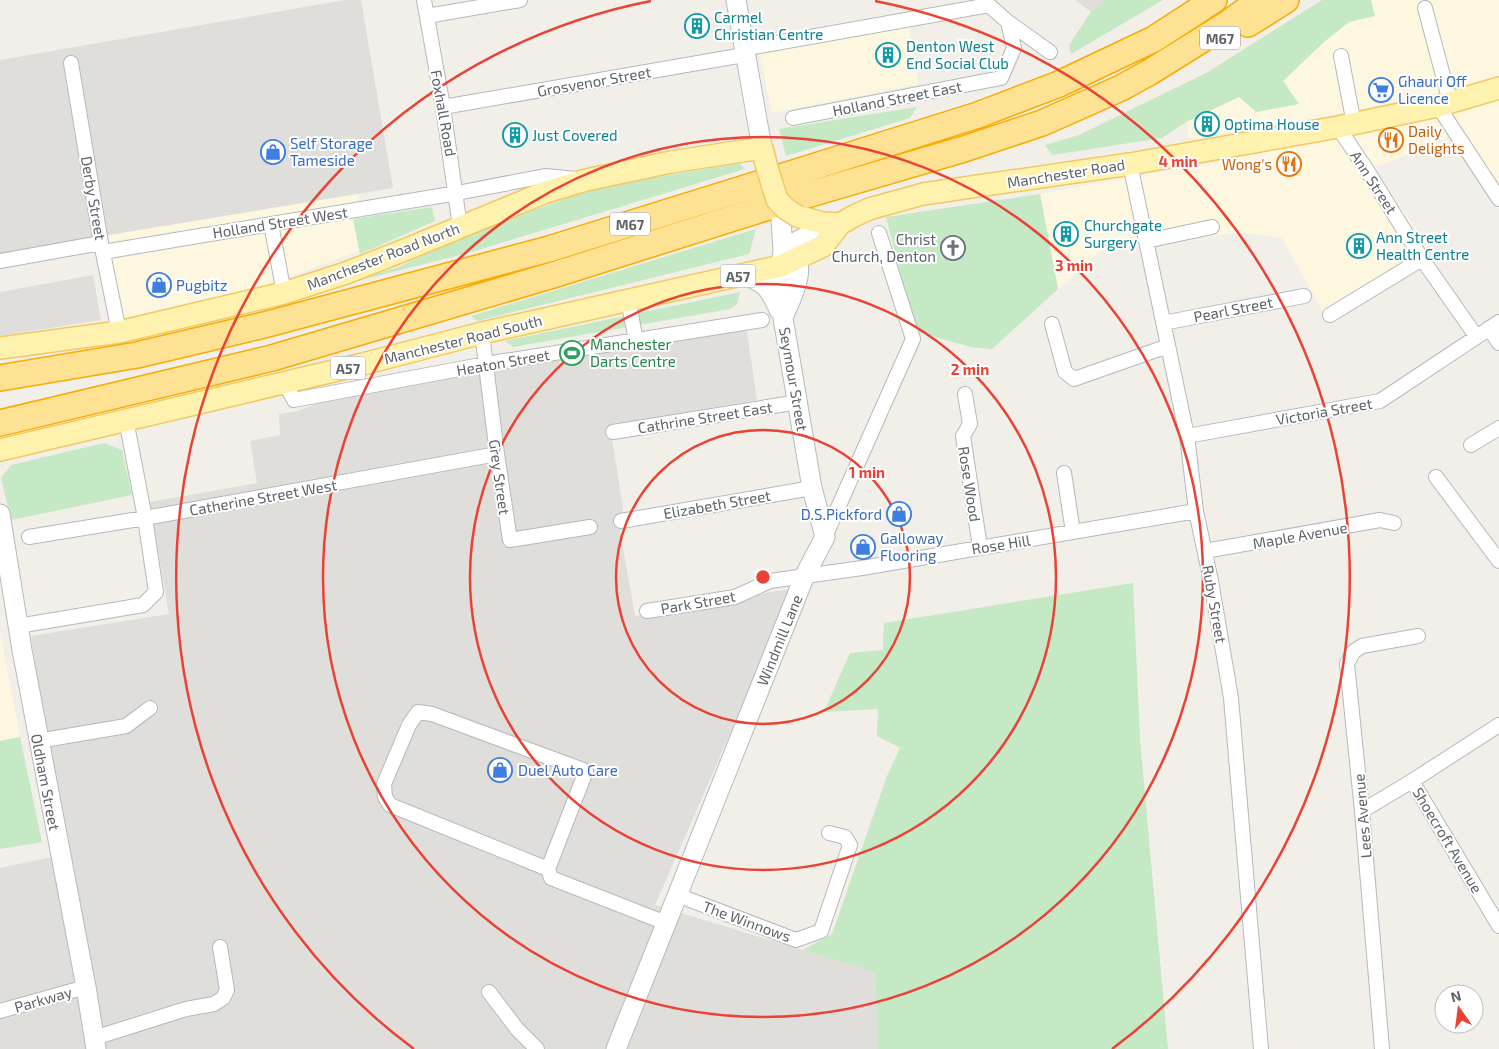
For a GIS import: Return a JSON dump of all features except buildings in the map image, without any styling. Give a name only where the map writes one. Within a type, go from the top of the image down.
[{"type":"highway","name":"M67","points":[[1154,38],[1199,0]]},
{"type":"highway","name":"M67","points":[[10,377],[137,355],[264,325],[549,249],[978,115],[1060,84],[1154,38],[1214,0]]},
{"type":"highway","name":"M67","points":[[0,423],[272,358],[553,275],[800,197],[1042,124],[1121,88],[1150,72],[1227,24],[1260,0]]},
{"type":"highway","name":"M67","points":[[1150,72],[1242,28],[1286,0]]},
{"type":"main road","name":"Manchester Road","points":[[787,258],[823,246],[835,223],[869,210],[923,194],[1130,164],[1346,126],[1444,104],[1499,88]]},
{"type":"main road","name":"Manchester Road North","points":[[0,348],[119,332],[284,293],[386,257],[546,192],[586,180],[672,162],[764,156]]},
{"type":"main road","name":"Seymour Street","points":[[764,156],[785,212]]},
{"type":"main road","points":[[785,212],[804,219],[835,223]]},
{"type":"main road","name":"Manchester Road South","points":[[0,450],[285,383],[482,333],[742,275],[787,258]]},
{"type":"street","name":"Foxhall Road","points":[[424,0],[457,193],[460,227]]},
{"type":"street","points":[[427,16],[520,0]]},
{"type":"street","name":"Seymour Street","points":[[736,0],[764,156]]},
{"type":"street","points":[[986,2],[1008,22],[1050,52]]},
{"type":"street","name":"Grosvenor Street","points":[[443,107],[744,52],[986,2]]},
{"type":"street","points":[[1425,8],[1444,104],[1499,199]]},
{"type":"street","name":"Holland Street East","points":[[793,118],[1000,78],[1014,48],[1008,22]]},
{"type":"street","points":[[1340,56],[1346,126]]},
{"type":"street","name":"Derby Street","points":[[71,63],[102,248],[119,332]]},
{"type":"street","name":"Ann Street","points":[[1346,126],[1368,172],[1422,258],[1476,336]]},
{"type":"street","name":"Ruby Street","points":[[1130,164],[1187,436],[1196,511],[1231,698],[1261,1049]]},
{"type":"street","name":"Holland Street West","points":[[0,261],[271,224],[457,193],[545,176],[586,180]]},
{"type":"street","name":"Seymour Street","points":[[785,212],[787,258],[780,284],[783,318],[812,488],[826,536]]},
{"type":"street","points":[[271,224],[284,293]]},
{"type":"street","points":[[1146,241],[1212,227]]},
{"type":"street","name":"Windmill Lane","points":[[616,1049],[805,576],[826,536],[913,339],[879,233]]},
{"type":"street","points":[[1330,315],[1422,258]]},
{"type":"street","points":[[742,275],[755,279],[768,288],[783,318]]},
{"type":"street","name":"Pearl Street","points":[[1162,323],[1304,296]]},
{"type":"street","points":[[628,300],[636,340]]},
{"type":"street","name":"Heaton Street","points":[[285,383],[294,400],[486,364],[762,320]]},
{"type":"street","points":[[1052,324],[1065,372],[1074,379],[1168,346]]},
{"type":"street","points":[[1494,325],[1499,343]]},
{"type":"street","name":"Victoria Street","points":[[1187,436],[1380,401],[1494,325]]},
{"type":"street","name":"Grey Street","points":[[482,333],[496,454],[510,540],[590,527]]},
{"type":"street","name":"Rose Wood","points":[[965,394],[970,424],[963,436],[980,547]]},
{"type":"street","name":"Cathrine Street East","points":[[613,432],[798,402]]},
{"type":"street","points":[[18,626],[143,605],[156,592],[145,518],[126,420]]},
{"type":"street","points":[[1471,445],[1499,428]]},
{"type":"street","name":"Catherine Street West","points":[[29,537],[145,518],[496,454]]},
{"type":"street","points":[[1064,474],[1073,532]]},
{"type":"street","points":[[1436,477],[1498,557]]},
{"type":"street","name":"Elizabeth Street","points":[[621,521],[812,488]]},
{"type":"street","name":"Rose Hill","points":[[805,576],[1196,511]]},
{"type":"street","name":"Oldham Street","points":[[0,514],[38,740],[86,987],[95,1044]]},
{"type":"street","name":"Maple Avenue","points":[[1205,551],[1380,520],[1394,522]]},
{"type":"street","name":"Park Street","points":[[647,611],[735,597],[770,581],[805,576]]},
{"type":"street","name":"Lees Avenue","points":[[1382,1049],[1362,811],[1346,664],[1353,652],[1362,646],[1418,636]]},
{"type":"street","points":[[38,740],[126,726],[150,708]]},
{"type":"street","points":[[548,869],[390,805],[385,797],[384,784],[409,725],[418,712],[432,714],[586,771],[548,869],[551,878],[666,923]]},
{"type":"street","points":[[1362,811],[1499,725]]},
{"type":"street","name":"Shoecroft Avenue","points":[[1412,781],[1499,926]]},
{"type":"street","name":"The Winnows","points":[[677,895],[796,940],[821,931],[850,845],[845,837],[829,833]]},
{"type":"street","points":[[95,1044],[186,1009],[214,1004],[223,998],[228,990],[220,946]]},
{"type":"street","name":"Parkway","points":[[0,1011],[86,987]]},
{"type":"street","points":[[489,992],[517,1029],[537,1049]]},
{"type":"shaded area","points":[[345,0],[361,0],[393,188],[0,253],[0,60]]},
{"type":"shaded area","points":[[1075,0],[1105,0],[1091,12]]},
{"type":"shaded area","points":[[1371,0],[1499,0],[1499,80],[1324,117],[1189,139],[1186,122],[1239,97],[1298,103],[1283,81],[1327,39],[1349,22],[1374,16]]},
{"type":"shaded area","points":[[908,24],[918,84],[772,113],[759,52],[811,44]]},
{"type":"shaded area","points":[[1499,97],[1499,187],[1452,136],[1373,168],[1431,250],[1324,313],[1282,238],[1240,232],[1100,251],[1058,289],[1040,194],[1245,156]]},
{"type":"shaded area","points":[[357,194],[367,248],[232,298],[120,321],[108,235]]},
{"type":"shaded area","points":[[93,275],[101,320],[0,336],[0,292]]},
{"type":"shaded area","points":[[746,325],[757,400],[610,425],[623,509],[620,531],[635,616],[794,588],[655,905],[875,972],[878,1049],[0,1049],[0,868],[66,854],[31,636],[169,614],[150,502],[257,483],[250,441],[280,435],[279,414],[297,411],[335,397]]},
{"type":"shaded area","points":[[0,632],[20,737],[0,741]]},
{"type":"green space","points":[[1105,0],[1163,0],[1071,54],[1069,45],[1091,12]]},
{"type":"green space","points":[[1322,0],[1371,0],[1375,16],[1349,22],[1324,42],[1283,81],[1299,104],[1256,112],[1239,97],[1186,122],[1162,138],[1052,155],[1045,145],[1079,135],[1208,72]]},
{"type":"green space","points":[[917,107],[910,118],[786,156],[779,129]]},
{"type":"green space","points":[[739,163],[745,169],[468,253],[337,286],[399,267],[446,244],[572,196],[618,184]]},
{"type":"green space","points":[[1040,194],[1058,289],[992,349],[971,347],[917,332],[886,217]]},
{"type":"green space","points":[[432,207],[435,221],[360,254],[353,219]]},
{"type":"green space","points":[[756,229],[749,254],[477,321],[471,316]]},
{"type":"green space","points":[[740,292],[737,304],[730,309],[513,347],[505,341]]},
{"type":"green space","points":[[104,443],[122,450],[132,495],[11,520],[1,478],[11,465]]},
{"type":"green space","points":[[1133,583],[1140,740],[1168,1049],[878,1049],[875,972],[803,950],[832,934],[887,776],[900,748],[877,736],[878,709],[824,712],[850,653],[883,650],[884,623]]},
{"type":"green space","points":[[20,737],[42,842],[0,849],[0,741]]},
{"type":"place","name":"Carmel Christian Centre","points":[[697,26]]},
{"type":"place","name":"Denton West End Social Club","points":[[888,55]]},
{"type":"place","name":"Ghauri Off Licence","points":[[1381,90]]},
{"type":"place","name":"Optima House","points":[[1207,124]]},
{"type":"place","name":"Just Covered","points":[[515,135]]},
{"type":"place","name":"Daily Delights","points":[[1391,140]]},
{"type":"place","name":"Self Storage Tameside","points":[[273,152]]},
{"type":"place","name":"Wong's","points":[[1289,164]]},
{"type":"place","name":"Churchgate Surgery","points":[[1066,234]]},
{"type":"place","name":"Ann Street Health Centre","points":[[1359,246]]},
{"type":"place","name":"Christ Church, Denton","points":[[953,248]]},
{"type":"place","name":"Pugbitz","points":[[159,285]]},
{"type":"place","name":"Manchester Darts Centre","points":[[572,353]]},
{"type":"place","name":"D.S.Pickford","points":[[899,514]]},
{"type":"place","name":"Galloway Flooring","points":[[863,547]]},
{"type":"place","name":"Duel Auto Care","points":[[500,770]]}]
